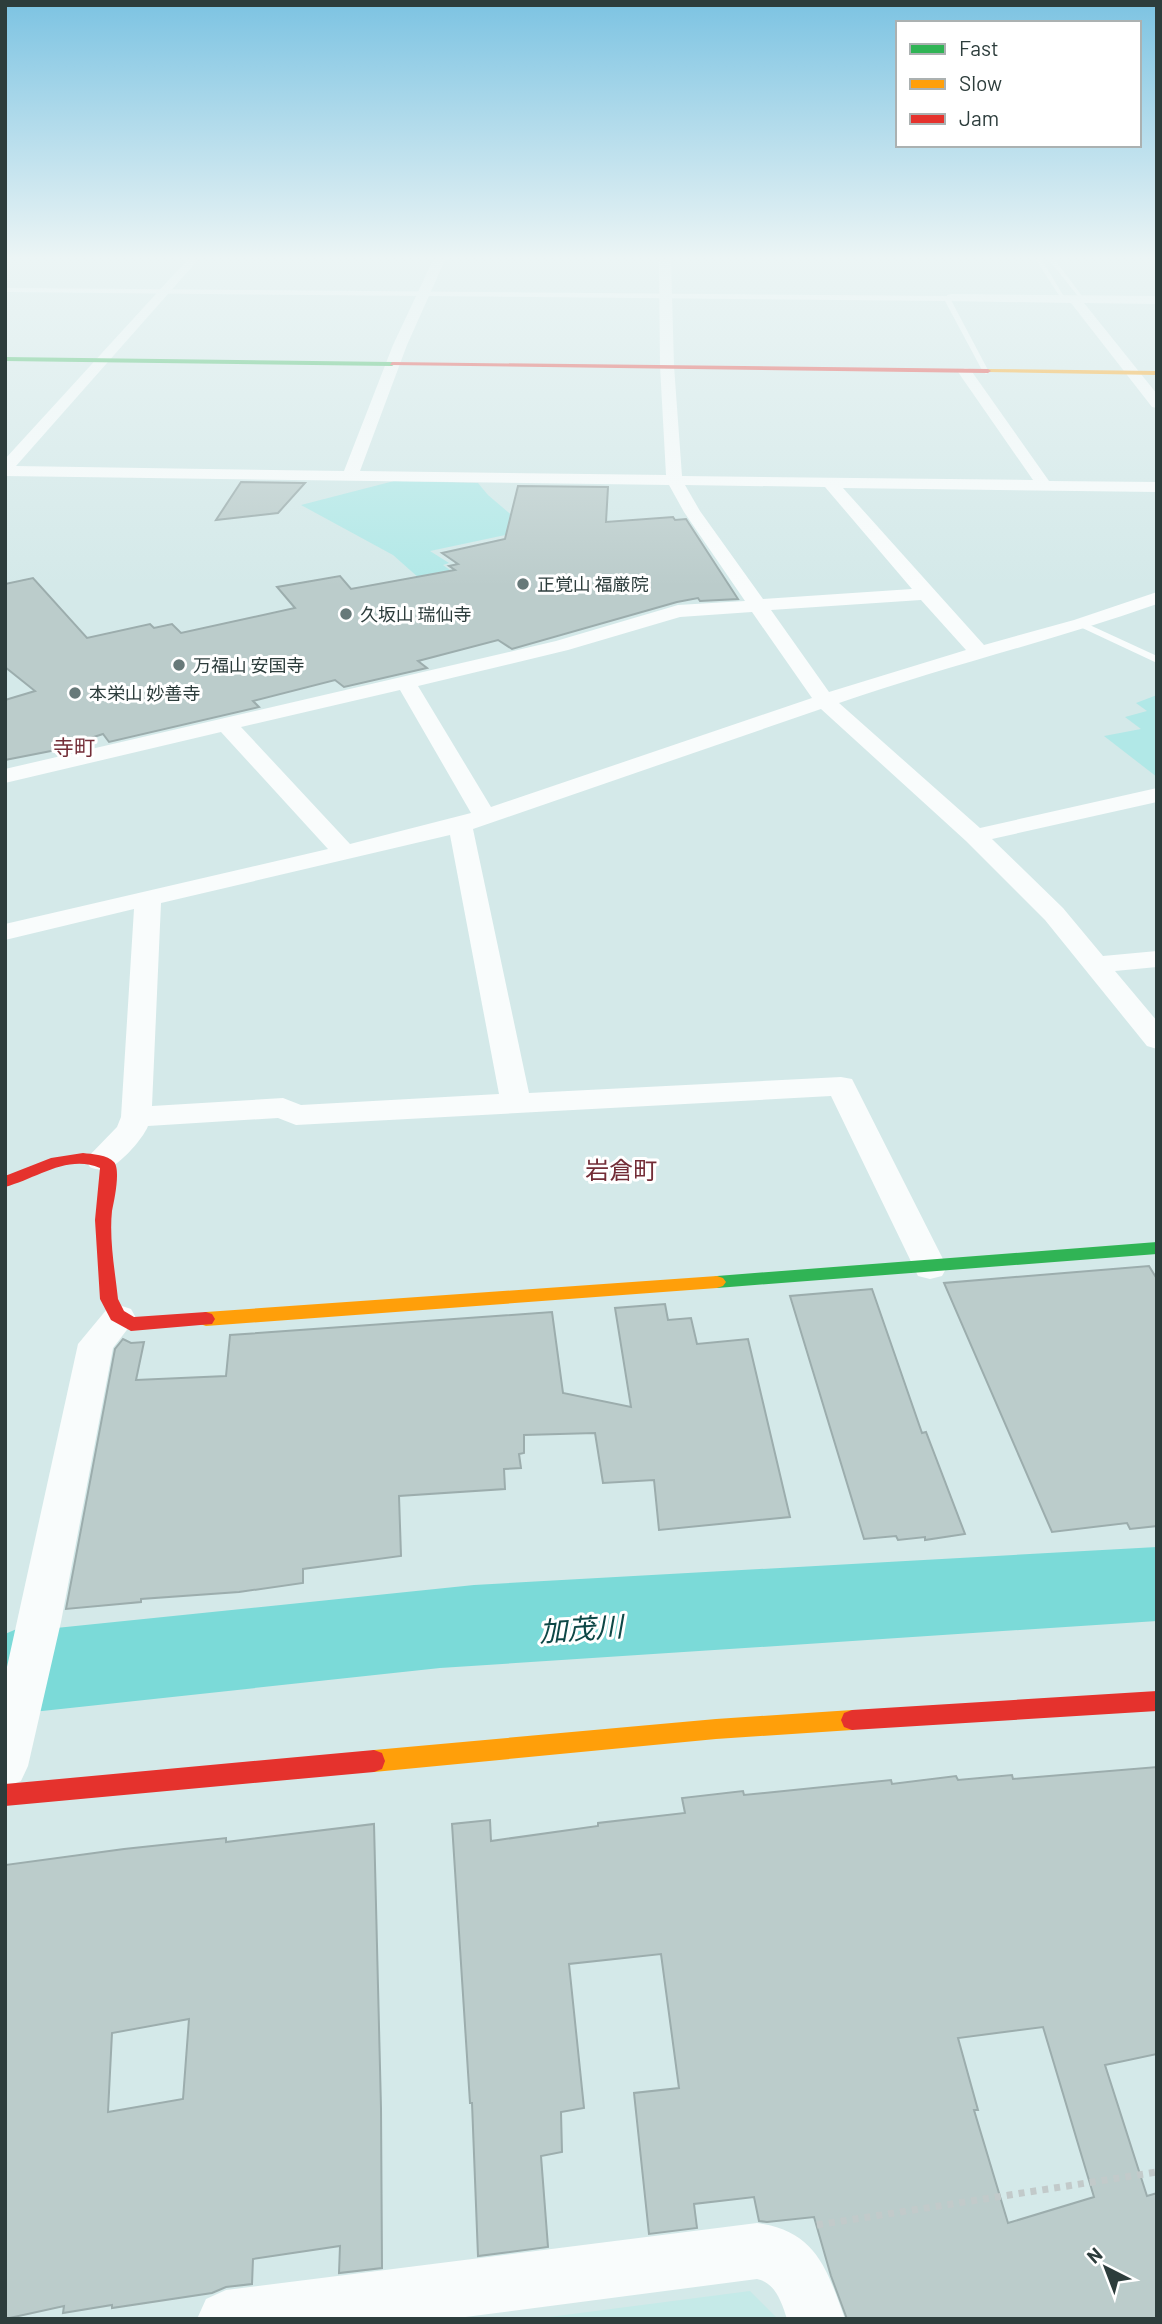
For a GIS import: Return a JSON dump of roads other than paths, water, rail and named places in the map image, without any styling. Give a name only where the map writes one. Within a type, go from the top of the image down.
[{"type":"main road","points":[[789,368],[1157,373]]},
{"type":"main road","points":[[5,1182],[72,1158],[90,1157],[108,1165],[103,1220],[109,1299],[112,1310],[119,1318],[131,1324],[930,1267],[1157,1248]]},
{"type":"main road","points":[[5,1795],[716,1729],[1157,1701]]},
{"type":"street","points":[[5,470],[96,368]]},
{"type":"street","points":[[350,475],[391,368]]},
{"type":"street","points":[[667,368],[674,481],[692,512],[825,702],[975,836],[1054,914],[1157,1040]]},
{"type":"street","points":[[1129,368],[1157,404]]},
{"type":"street","points":[[965,372],[1045,486]]},
{"type":"street","points":[[5,470],[1157,487]]},
{"type":"street","points":[[830,482],[980,653]]},
{"type":"street","points":[[5,776],[561,646],[677,611],[926,594]]},
{"type":"street","points":[[5,932],[473,821],[912,671],[1082,624],[1157,598]]},
{"type":"street","points":[[406,683],[473,821],[516,1103]]},
{"type":"street","points":[[228,725],[344,852]]},
{"type":"street","points":[[975,836],[1157,795]]},
{"type":"street","points":[[101,1160],[131,1131],[136,1117],[148,897]]},
{"type":"street","points":[[1098,965],[1157,959]]},
{"type":"street","points":[[136,1117],[283,1108],[296,1115],[841,1086],[930,1267]]},
{"type":"street","points":[[9,1752],[40,1622],[96,1344],[119,1318]]},
{"type":"street","points":[[226,2319],[757,2251],[778,2256],[789,2265],[800,2282],[816,2319]]},
{"type":"lane","points":[[1082,624],[1157,660]]},
{"type":"water","name":"加茂川","points":[[1157,1547],[1157,1621],[440,1668],[5,1715],[5,1634],[19,1628],[56,1628],[474,1585]]},
{"type":"place","name":"正覚山 福厳院","points":[[523,584]]},
{"type":"place","name":"久坂山 瑞仙寺","points":[[346,614]]},
{"type":"place","name":"万福山 安国寺","points":[[179,665]]},
{"type":"place","name":"本栄山 妙善寺","points":[[75,693]]},
{"type":"district","name":"寺町","points":[[74,746]]},
{"type":"district","name":"岩倉町","points":[[621,1169]]}]
